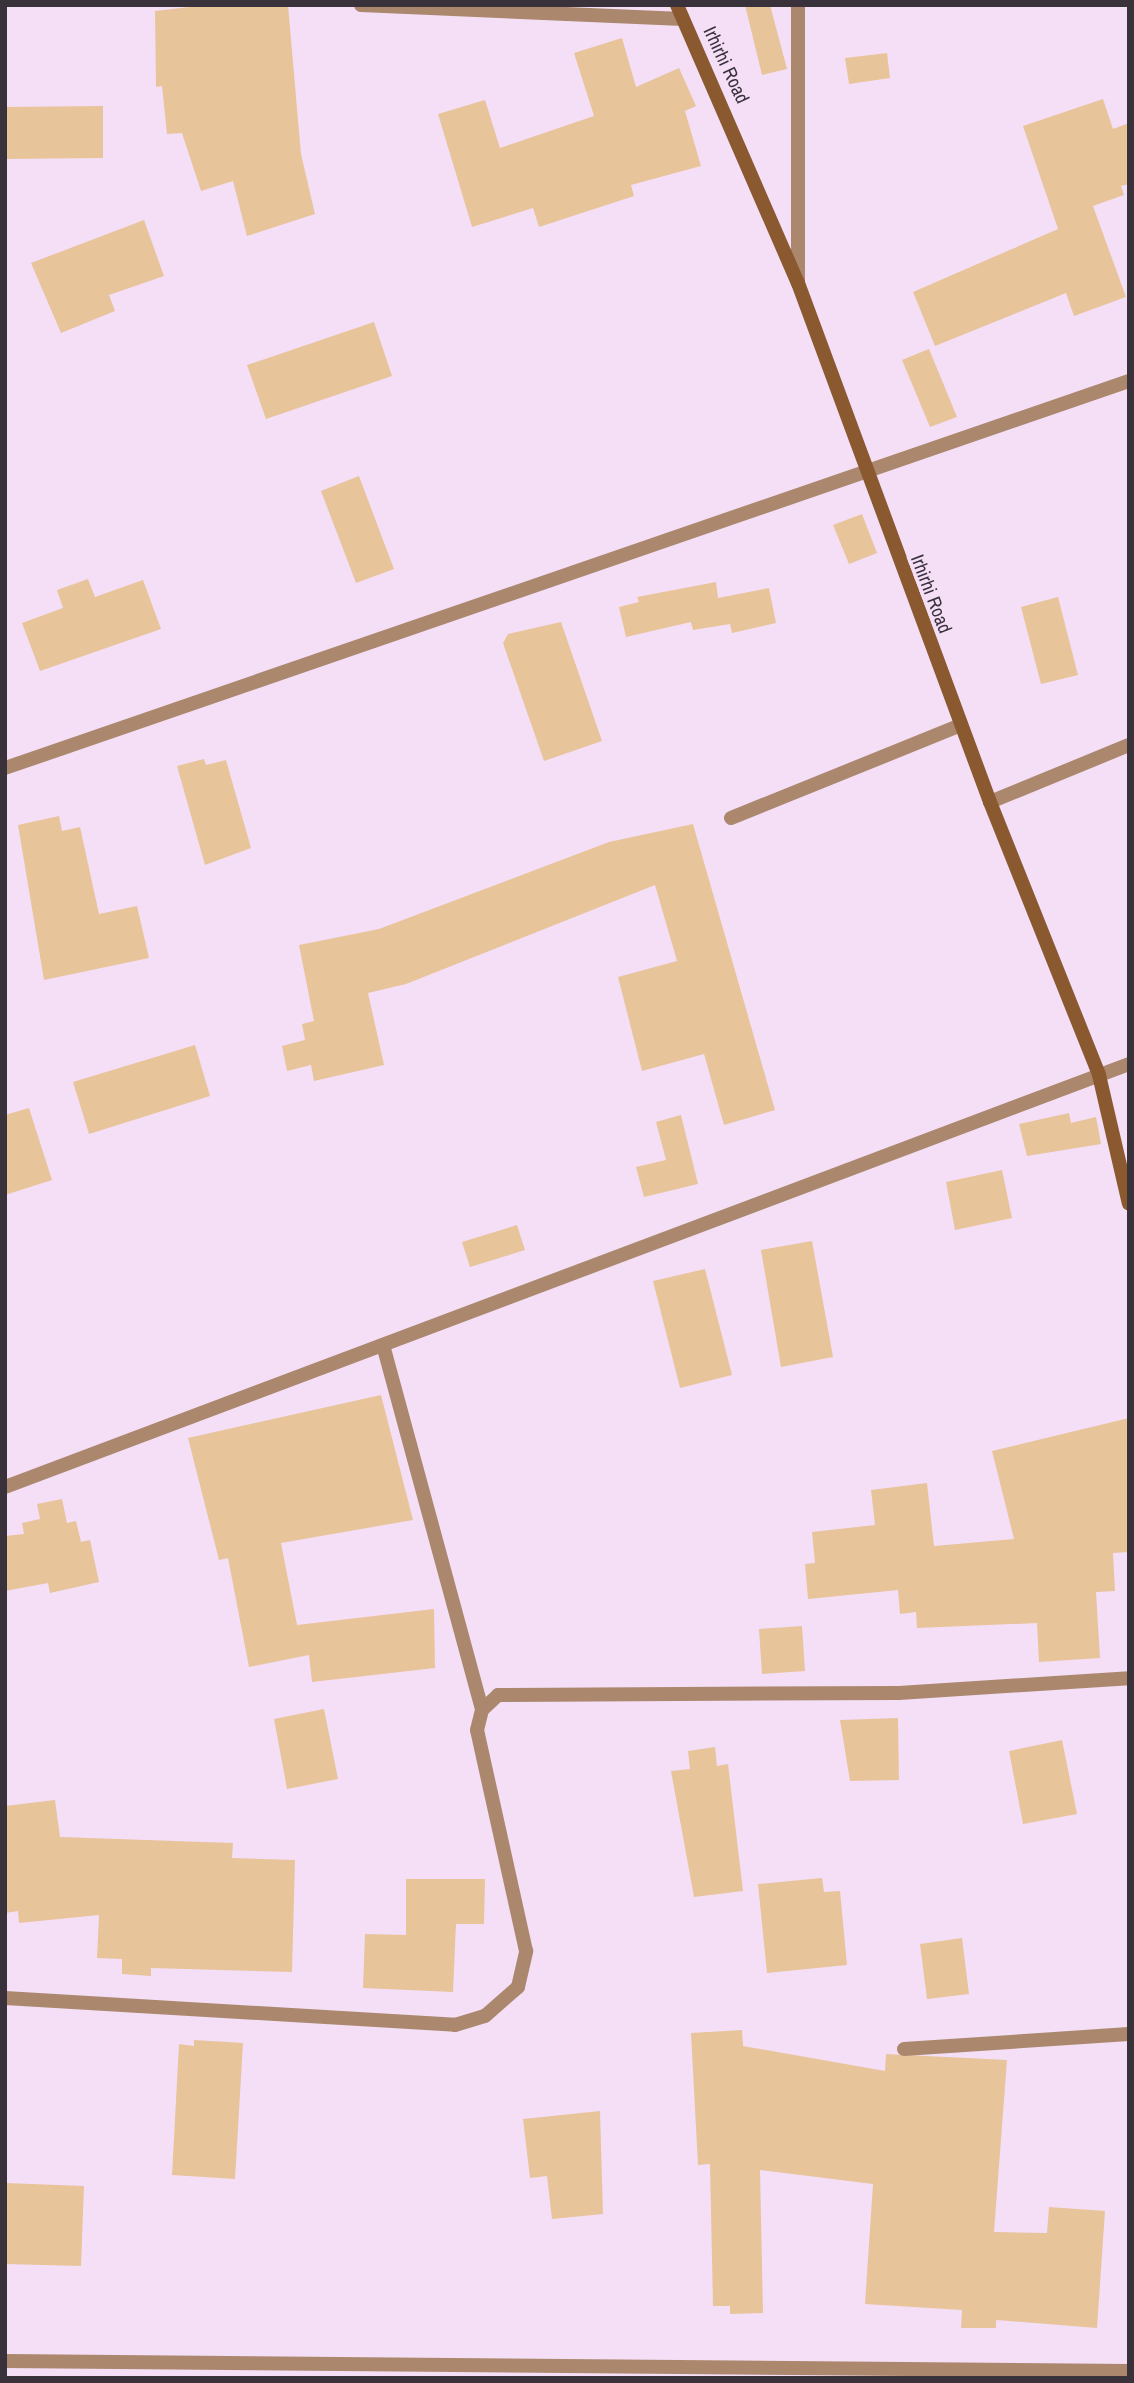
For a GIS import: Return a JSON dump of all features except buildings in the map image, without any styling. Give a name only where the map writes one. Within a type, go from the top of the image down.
[{"type":"street","points":[[361,5],[680,12]]},
{"type":"street","points":[[797,5],[798,284]]},
{"type":"street","name":"Irhirhi Road","points":[[680,12],[798,284],[865,474],[990,802],[1099,1075],[1129,1205]]},
{"type":"street","points":[[5,768],[1129,381]]},
{"type":"street","points":[[731,818],[961,726]]},
{"type":"street","points":[[990,802],[1129,745]]},
{"type":"street","points":[[5,1487],[1129,1064]]},
{"type":"street","points":[[5,1998],[456,2025],[485,2016],[518,1987],[526,1951],[477,1730],[482,1710],[383,1345]]},
{"type":"street","points":[[482,1710],[498,1695],[899,1693],[1129,1678]]},
{"type":"street","points":[[904,2049],[1129,2034]]},
{"type":"street","points":[[5,2361],[1129,2371]]}]
